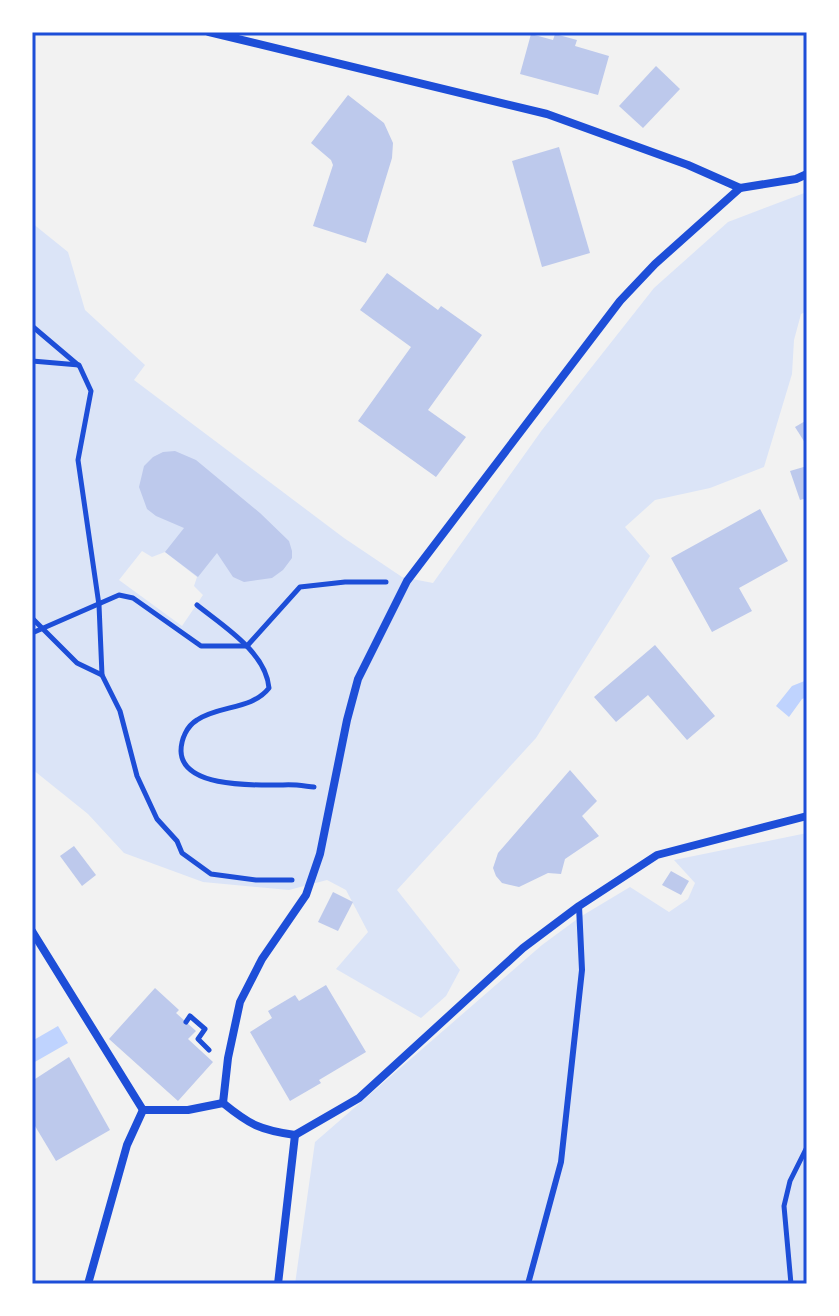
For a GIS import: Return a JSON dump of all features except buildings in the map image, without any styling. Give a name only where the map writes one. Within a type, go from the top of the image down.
[{"type":"street","points":[[209,32],[547,114],[688,165],[740,188]]},
{"type":"street","points":[[223,1103],[228,1058],[240,1002],[262,959],[306,895],[320,854],[358,679],[407,581],[620,301],[655,264],[740,188],[796,179],[807,174]]},
{"type":"street","points":[[143,1110],[188,1110],[223,1103],[248,1123],[270,1132],[295,1135],[359,1098],[523,948],[579,906],[657,855],[807,816]]},
{"type":"street","points":[[32,931],[143,1110]]},
{"type":"street","points":[[88,1284],[127,1145],[143,1110]]},
{"type":"street","points":[[278,1284],[295,1135]]},
{"type":"lane","points":[[528,1284],[561,1162],[582,970],[579,906]]},
{"type":"path","points":[[32,326],[79,365],[91,391],[78,460],[99,605],[102,675],[120,711],[137,776],[157,819],[177,841],[182,853],[211,874],[310,884]]},
{"type":"path","points":[[32,361],[79,365]]},
{"type":"path","points":[[32,633],[119,595],[133,598],[201,646],[247,646],[300,587],[345,582],[407,581]]},
{"type":"path","points":[[197,605],[247,646],[268,678],[269,688],[261,698],[205,715],[193,722],[183,736],[181,757],[189,769],[232,784],[335,788]]},
{"type":"path","points":[[32,618],[77,663],[102,675]]},
{"type":"path","points":[[186,1022],[190,1016],[205,1029],[198,1039],[219,1060]]},
{"type":"path","points":[[791,1284],[784,1206],[790,1181],[807,1147]]},
{"type":"shaded area","points":[[807,192],[807,311],[801,314],[794,340],[792,374],[764,467],[710,488],[655,500],[625,527],[650,556],[536,738],[397,890],[460,970],[446,996],[421,1018],[336,969],[368,932],[346,890],[327,880],[289,890],[203,882],[124,853],[88,814],[32,769],[32,223],[68,252],[85,310],[145,365],[134,380],[344,538],[402,577],[433,583],[542,430],[654,288],[728,222]],"holes":[[[142,551],[152,557],[165,552],[197,577],[194,586],[203,595],[182,626],[119,580]]]},
{"type":"shaded area","points":[[807,833],[807,1284],[295,1284],[315,1142],[542,945],[580,917],[630,887],[669,912],[688,899],[695,883],[674,860]]},
{"type":"water","points":[[807,680],[807,697],[789,717],[776,706],[792,686]]},
{"type":"water","points":[[58,1026],[68,1043],[33,1063],[32,1041]]}]
